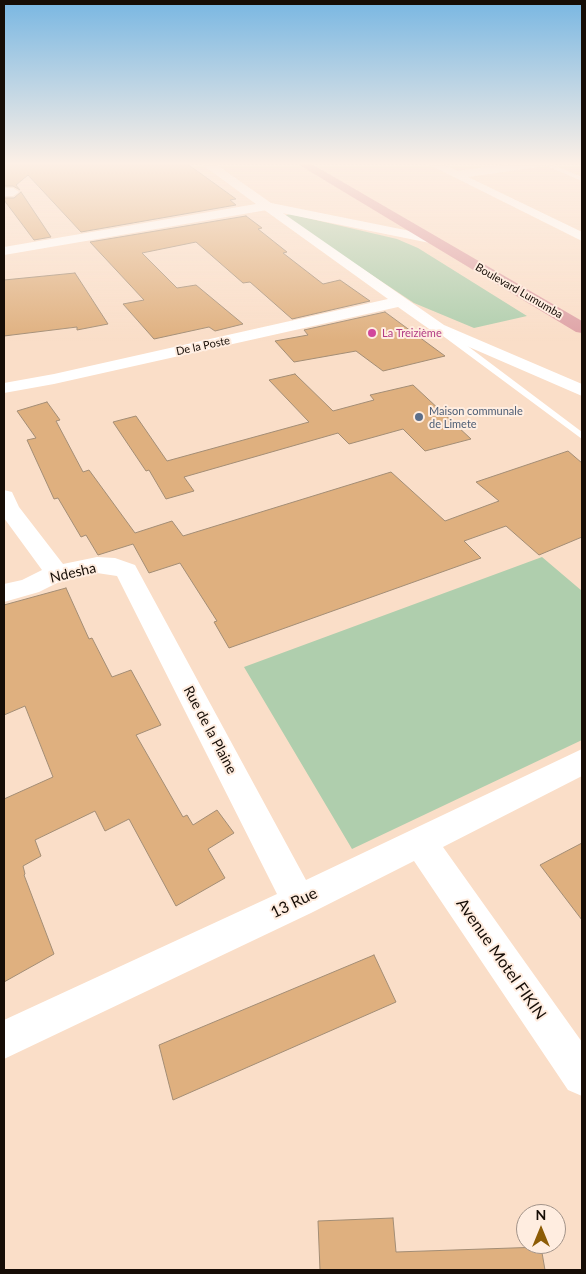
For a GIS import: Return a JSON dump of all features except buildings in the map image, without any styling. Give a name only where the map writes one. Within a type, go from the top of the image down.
[{"type":"highway","name":"Boulevard Lumumba","points":[[402,222],[582,328]]},
{"type":"highway","name":"Boulevard Lumumba","points":[[523,276],[574,306]]},
{"type":"street","points":[[4,251],[171,222]]},
{"type":"street","points":[[290,222],[438,328],[582,391]]},
{"type":"street","points":[[353,222],[430,239]]},
{"type":"street","points":[[551,222],[582,238]]},
{"type":"street","name":"De la Poste","points":[[4,388],[64,377],[402,301]]},
{"type":"street","points":[[4,497],[8,508],[56,573]]},
{"type":"street","name":"Ndesha","points":[[4,593],[30,586],[56,573],[97,566],[115,566]]},
{"type":"street","name":"Rue de la Plaine","points":[[115,566],[126,571],[299,901]]},
{"type":"street","name":"13 Rue","points":[[4,1040],[299,901],[582,762]]},
{"type":"street","name":"Avenue Motel FIKIN","points":[[420,842],[582,1076]]},
{"type":"lane","points":[[438,328],[582,436]]},
{"type":"green space","points":[[293,222],[326,222],[397,239],[418,248],[527,316],[474,328],[414,303]]},
{"type":"green space","points":[[542,557],[582,591],[582,740],[352,849],[244,667]]},
{"type":"place","name":"La Treizième","points":[[372,333]]},
{"type":"place","name":"Maison communale de Limete","points":[[419,417]]}]
